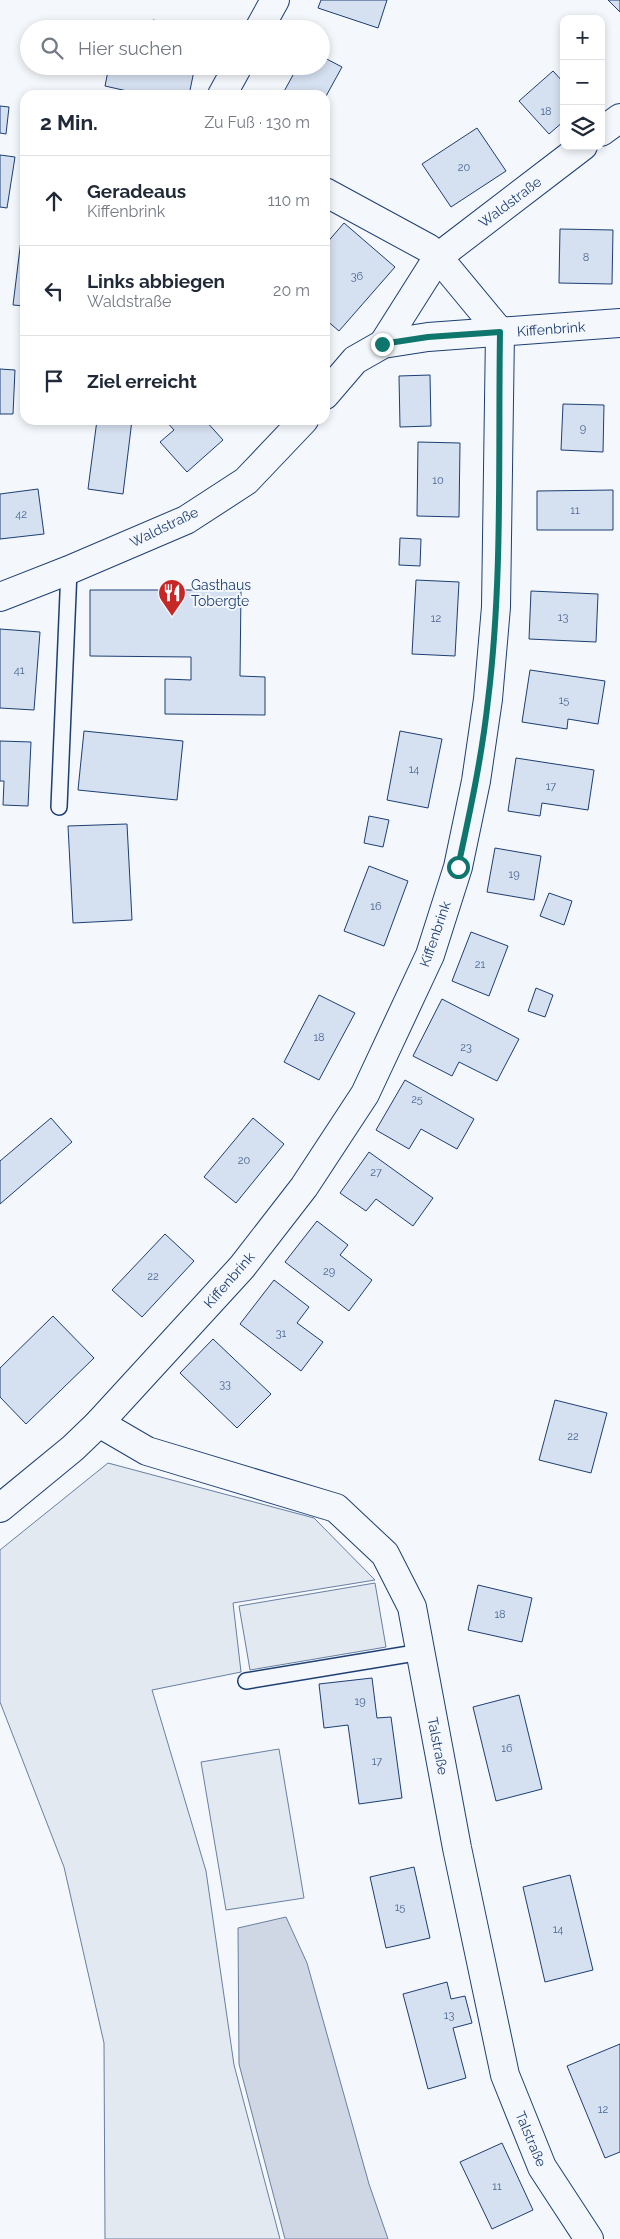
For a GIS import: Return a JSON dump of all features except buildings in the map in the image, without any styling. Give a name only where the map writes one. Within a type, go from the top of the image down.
[{"type":"street","points":[[264,20],[275,0]]},
{"type":"street","points":[[225,90],[233,75]]},
{"type":"street","points":[[605,129],[620,118]]},
{"type":"street","name":"Waldstraße","points":[[382,344],[438,257],[578,150]]},
{"type":"street","points":[[330,195],[428,248],[438,257],[500,332]]},
{"type":"street","name":"Kiffenbrink","points":[[0,1508],[73,1448],[99,1423],[242,1267],[304,1187],[365,1094],[430,955],[458,867],[476,782],[488,699],[496,607],[500,332],[620,323]]},
{"type":"street","name":"Waldstraße","points":[[330,389],[355,360],[382,344],[428,337],[500,332]]},
{"type":"street","name":"Waldstraße","points":[[0,597],[186,520],[246,481],[299,425]]},
{"type":"street","name":"Talstraße","points":[[99,1423],[147,1451],[336,1508],[385,1554],[412,1607],[457,1848],[505,2075],[542,2167],[589,2239]]},
{"type":"lane","points":[[60,807],[69,570]]},
{"type":"lane","points":[[246,1681],[421,1652]]},
{"type":"shaded area","points":[[108,1463],[314,1518],[375,1580],[233,1603],[241,1672],[152,1690],[206,1871],[234,2065],[280,2239],[105,2239],[104,2043],[64,1867],[0,1702],[0,1550]]},
{"type":"shaded area","points":[[375,1583],[386,1647],[250,1670],[239,1606]]},
{"type":"shaded area","points":[[279,1749],[304,1898],[226,1910],[201,1762]]},
{"type":"shaded area","points":[[286,1917],[307,1963],[369,2184],[388,2239],[285,2239],[239,2064],[238,1928]]},
{"type":"place","name":"Gasthaus Tobergte","points":[[172,617]]},
{"type":"route","points":[[382,344],[428,337],[500,332],[496,607],[488,699],[476,782],[458,867]]}]
